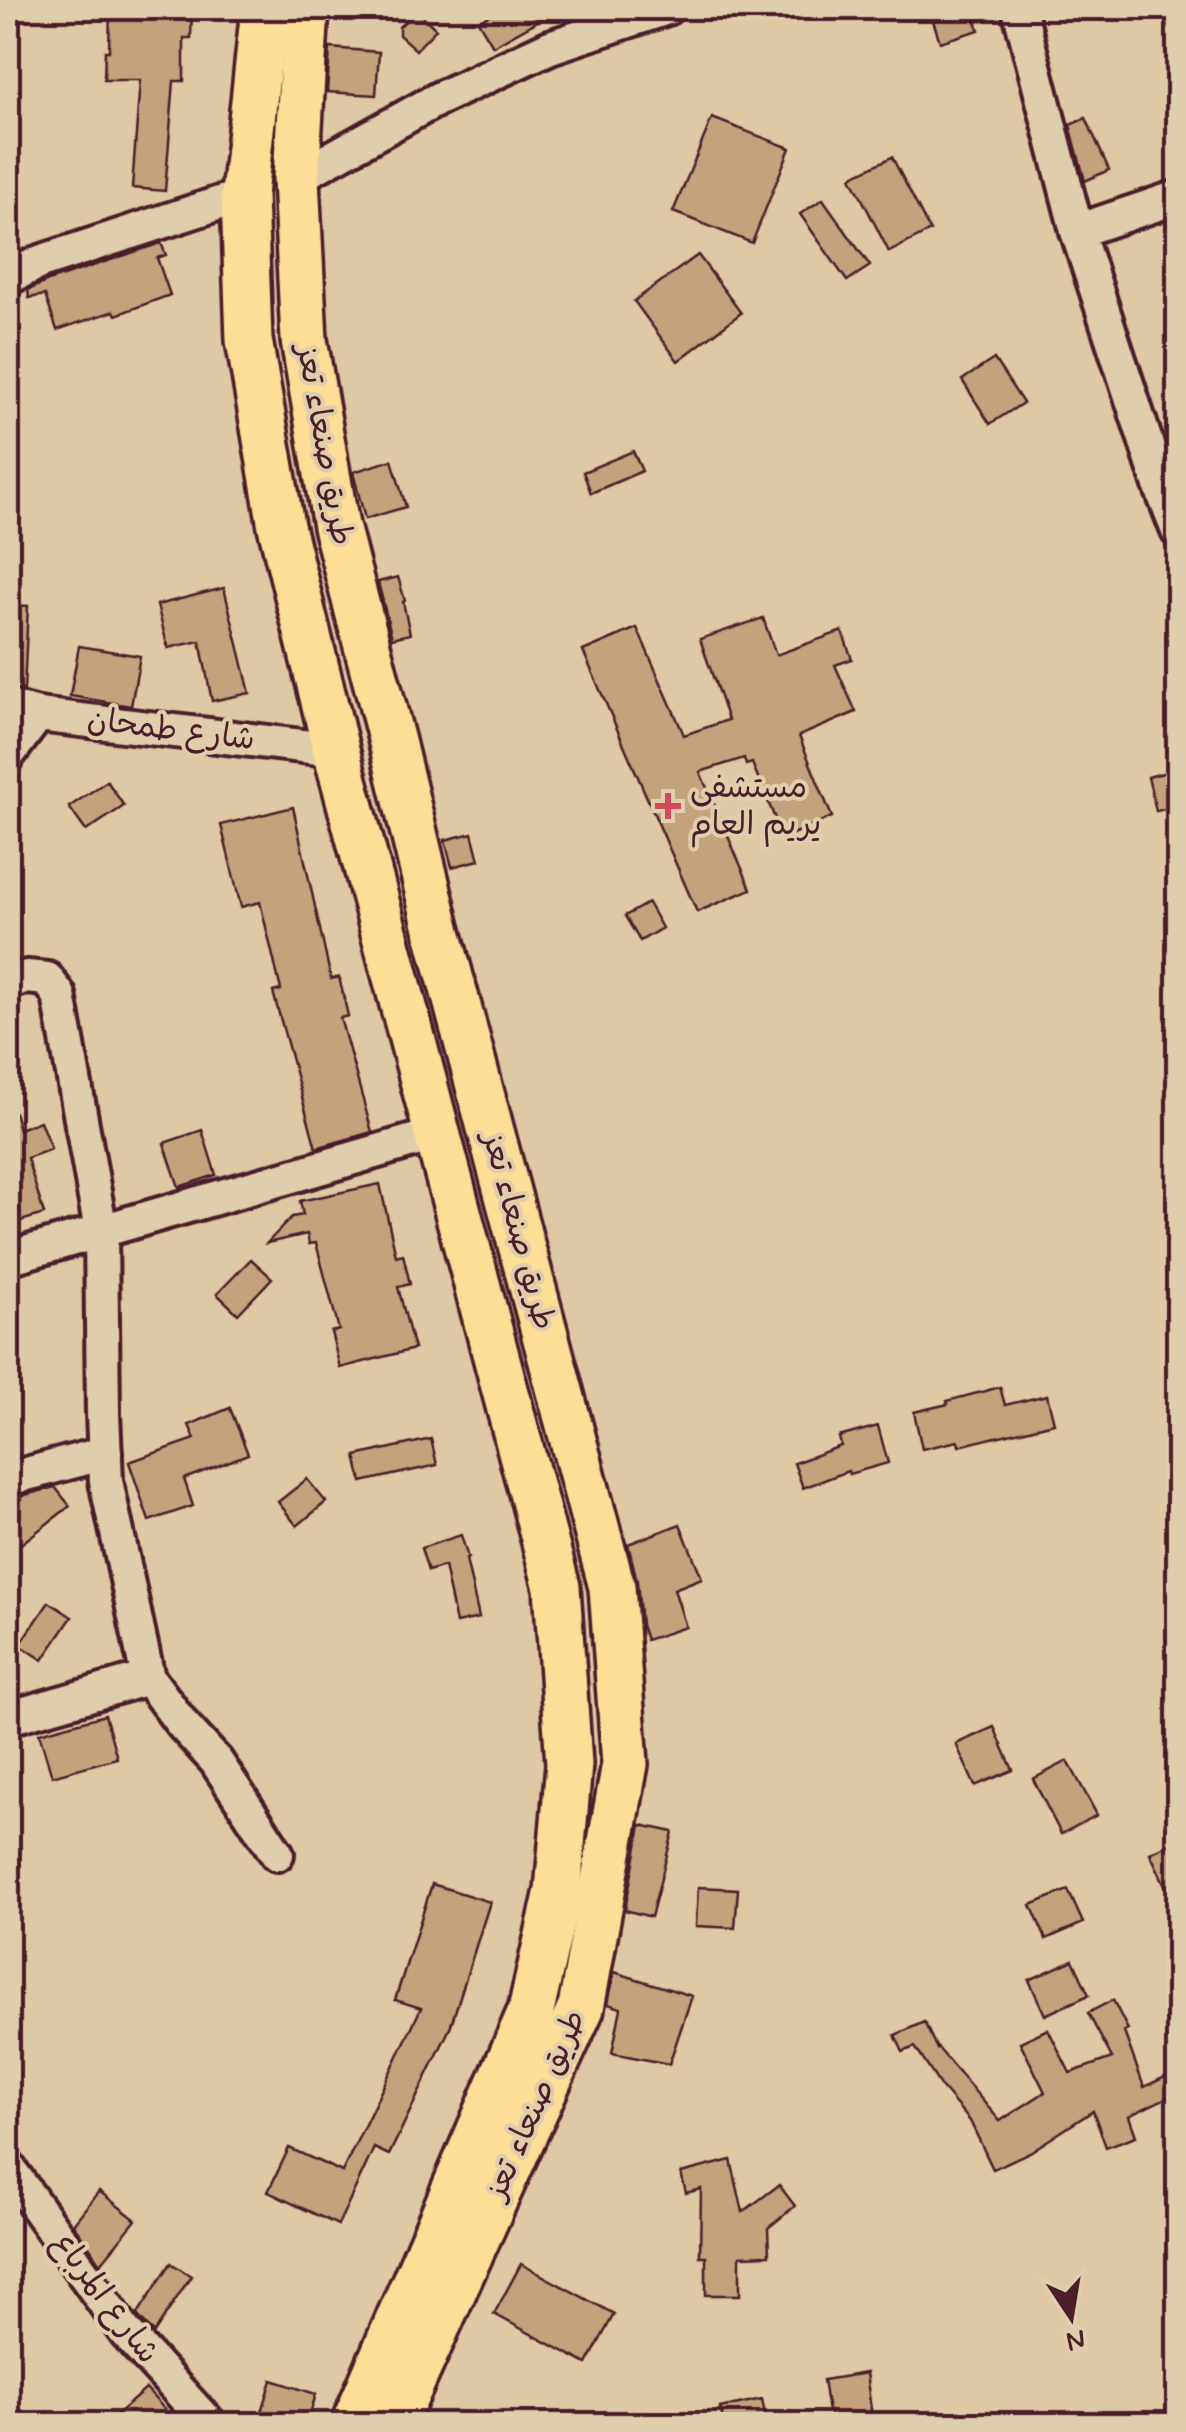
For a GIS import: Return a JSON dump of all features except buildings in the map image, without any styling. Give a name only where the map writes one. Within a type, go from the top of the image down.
[{"type":"highway","name":"طريق صنعاء تعز","points":[[264,8],[244,194],[249,340],[281,526],[336,750],[557,1588],[570,1764],[558,1891],[530,2011],[354,2424]]},
{"type":"highway","name":"طريق صنعاء تعز","points":[[306,8],[296,178],[304,340],[336,526],[442,947],[612,1587],[625,1764],[581,2008],[393,2424]]},
{"type":"highway","points":[[336,750],[392,742]]},
{"type":"street","points":[[296,178],[438,99],[550,47],[660,8]]},
{"type":"street","points":[[1018,8],[1077,231],[1178,531]]},
{"type":"street","points":[[8,278],[40,262],[244,194]]},
{"type":"street","points":[[1077,231],[1178,197]]},
{"type":"street","points":[[8,755],[23,711]]},
{"type":"street","name":"شارع طمحان","points":[[23,711],[336,750]]},
{"type":"street","points":[[8,982],[47,979],[60,995],[101,1231],[106,1481],[148,1678],[216,1761],[277,1854]]},
{"type":"street","points":[[8,1258],[437,1134]]},
{"type":"street","points":[[8,1479],[105,1454]]},
{"type":"street","points":[[8,1718],[148,1678]]},
{"type":"street","name":"شارع المرباع","points":[[12,2186],[126,2333],[209,2424]]},
{"type":"place","name":"مستشفى يريم العام","points":[[668,806]]}]
